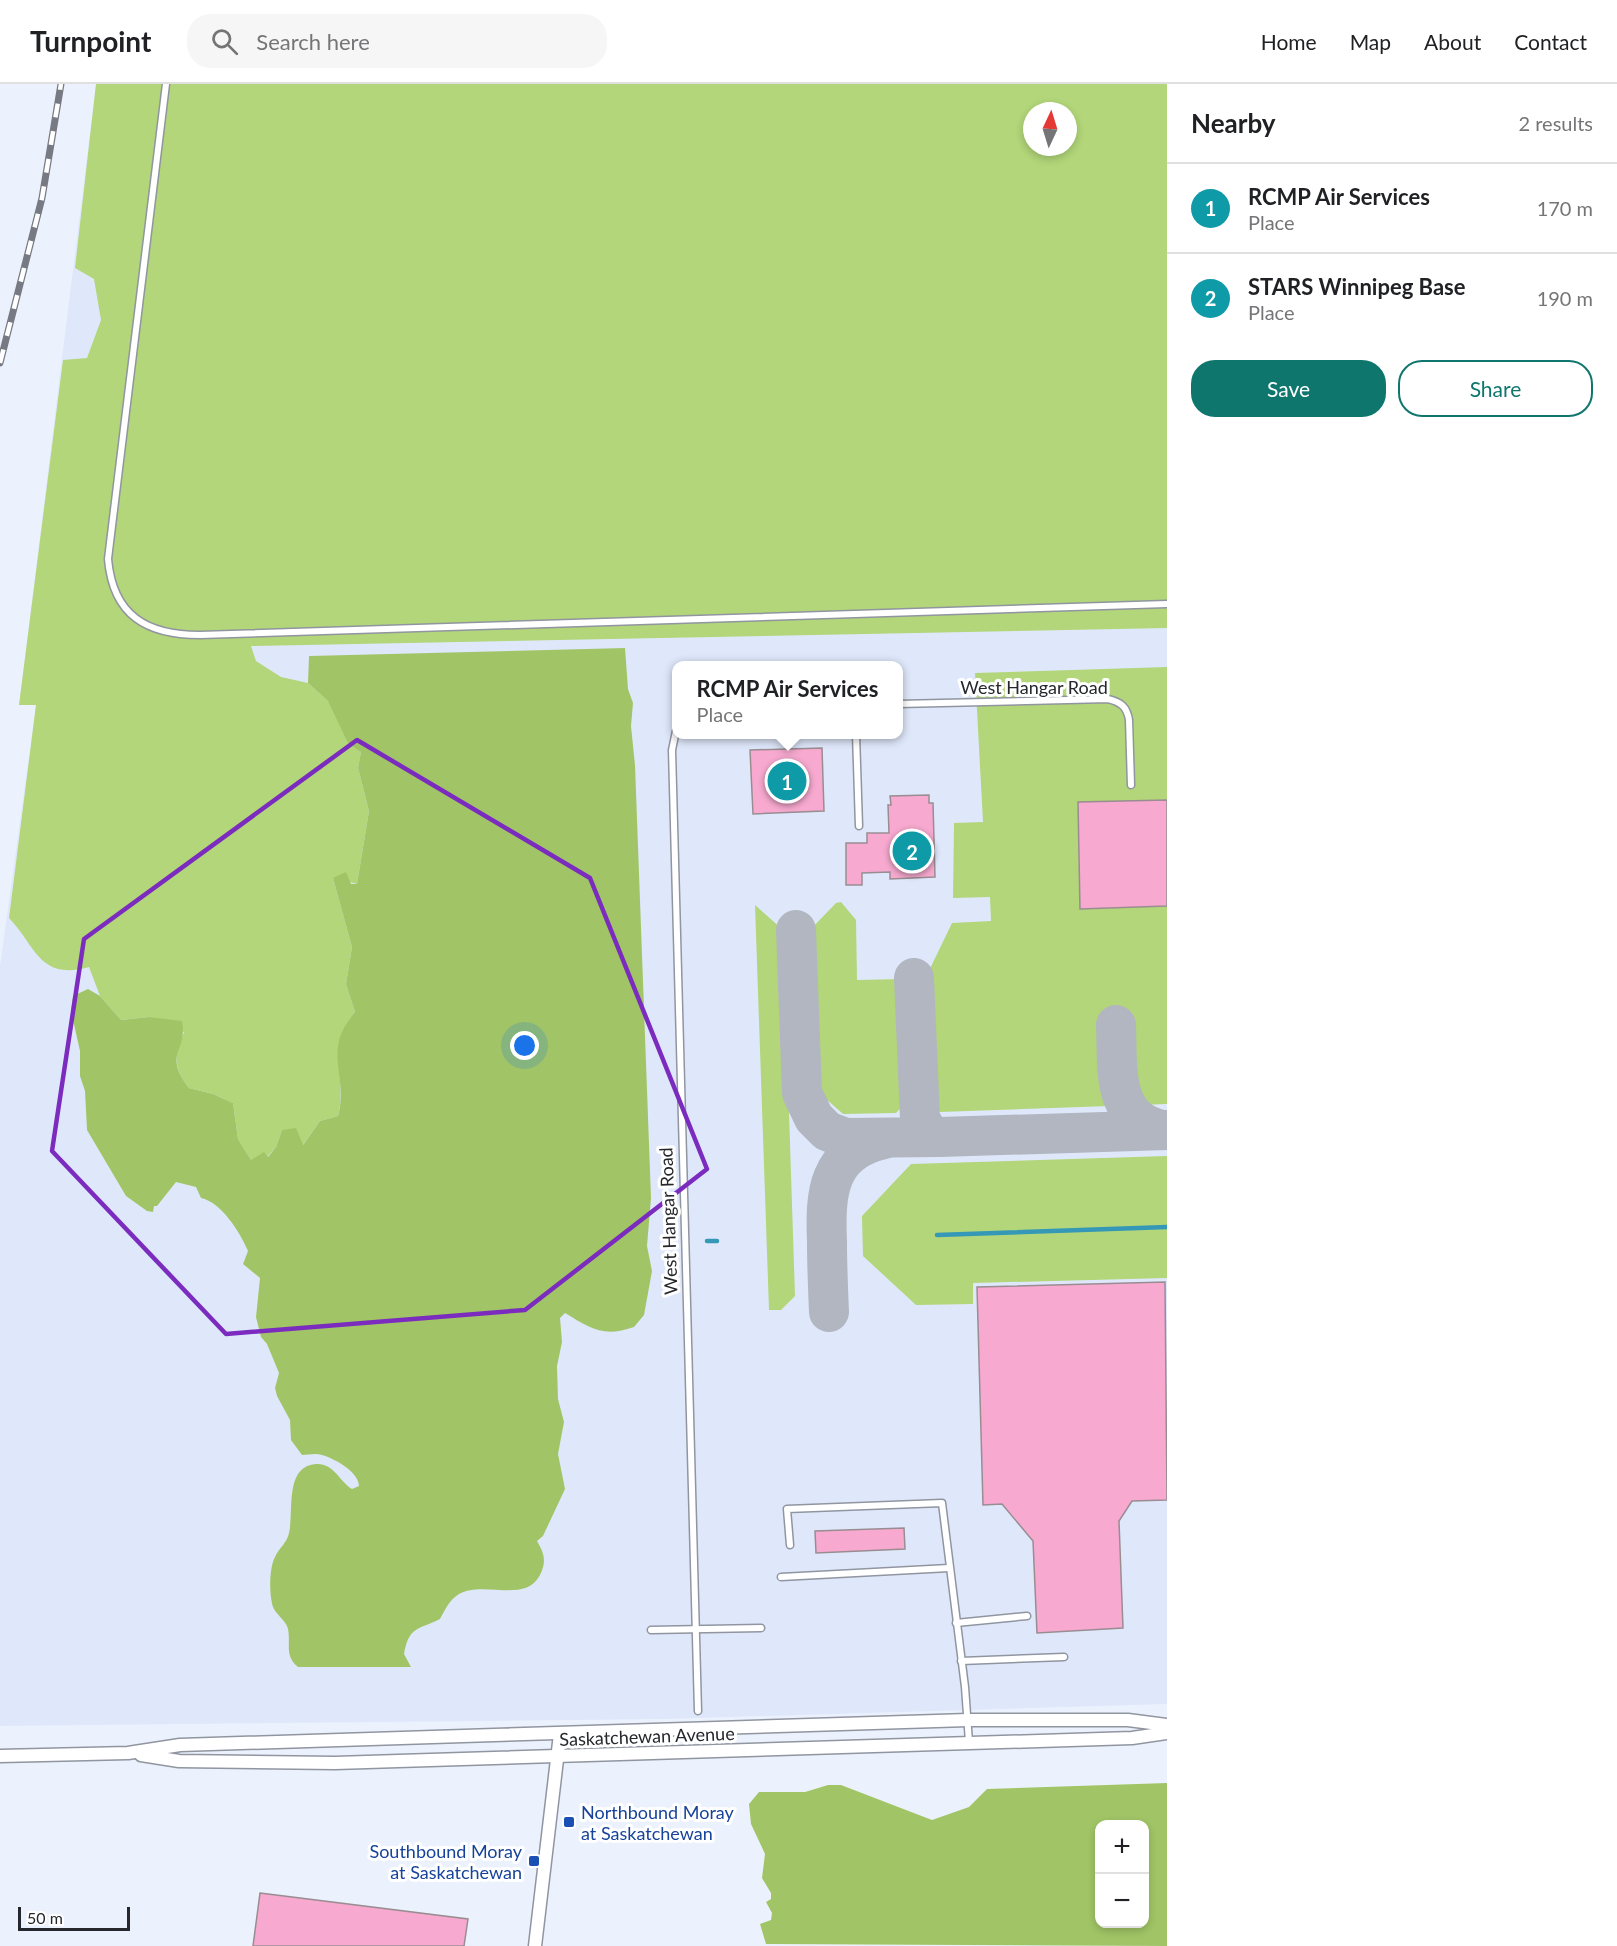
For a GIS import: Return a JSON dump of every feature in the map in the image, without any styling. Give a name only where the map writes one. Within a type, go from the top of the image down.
[{"type":"street","name":"Saskatchewan Avenue","points":[[0,1756],[128,1753],[180,1745],[968,1720],[1128,1720],[1167,1725]]},
{"type":"street","name":"Saskatchewan Avenue","points":[[128,1753],[179,1761],[335,1763],[1132,1738],[1167,1733]]},
{"type":"street","points":[[535,1946],[560,1734]]},
{"type":"lane","points":[[166,84],[108,559],[110,575],[116,592],[126,607],[151,629],[166,633],[200,635],[1167,604]]},
{"type":"lane","name":"West Hangar Road","points":[[903,704],[1108,699],[1120,702],[1127,711],[1129,720],[1131,785]]},
{"type":"lane","name":"West Hangar Road","points":[[674,739],[672,750],[674,893],[698,1711]]},
{"type":"lane","points":[[856,739],[859,826]]},
{"type":"lane","points":[[790,1545],[787,1509],[942,1503],[969,1742]]},
{"type":"lane","points":[[781,1577],[949,1568]]},
{"type":"lane","points":[[956,1623],[1027,1616]]},
{"type":"lane","points":[[651,1630],[761,1628]]},
{"type":"lane","points":[[961,1661],[1064,1657]]},
{"type":"highlighted area","points":[[357,740],[590,878],[707,1169],[525,1310],[226,1334],[52,1151],[84,939]]},
{"type":"shaded area","points":[[96,84],[1167,84],[1167,1704],[666,1719],[0,1726],[0,966],[36,705],[19,705]]},
{"type":"green space","points":[[96,84],[1167,84],[1167,628],[251,646],[256,661],[281,677],[308,683],[328,701],[361,752],[358,768],[369,811],[357,884],[333,878],[352,947],[346,984],[355,1012],[346,1024],[339,1049],[340,1103],[338,1116],[320,1121],[302,1146],[282,1130],[276,1147],[267,1157],[251,1160],[238,1139],[233,1103],[213,1094],[189,1088],[180,1073],[177,1055],[184,1032],[149,1017],[121,1020],[100,996],[89,967],[72,970],[49,965],[33,950],[9,918],[36,705],[19,705],[63,360],[87,358],[101,320],[94,279],[75,268]]},
{"type":"green space","points":[[625,648],[628,689],[633,703],[631,726],[635,765],[651,1198],[647,1246],[652,1271],[644,1315],[634,1327],[614,1332],[597,1330],[565,1313],[560,1318],[562,1342],[557,1366],[558,1399],[564,1422],[558,1454],[565,1489],[543,1536],[537,1541],[544,1561],[540,1575],[533,1584],[514,1590],[469,1590],[456,1596],[440,1619],[416,1630],[409,1638],[404,1654],[411,1667],[298,1667],[291,1658],[288,1629],[273,1607],[270,1588],[273,1562],[289,1533],[292,1491],[295,1481],[306,1467],[322,1464],[332,1469],[352,1489],[359,1486],[358,1481],[345,1466],[333,1459],[319,1454],[302,1455],[291,1440],[290,1420],[275,1388],[279,1373],[267,1344],[261,1337],[256,1317],[260,1278],[243,1264],[248,1251],[229,1219],[216,1205],[201,1198],[196,1187],[176,1182],[157,1206],[154,1206],[153,1212],[147,1211],[126,1196],[87,1130],[85,1091],[80,1076],[80,1051],[71,1011],[73,996],[88,989],[100,996],[121,1020],[149,1017],[182,1021],[182,1040],[177,1059],[177,1067],[181,1076],[189,1088],[213,1094],[233,1103],[238,1139],[251,1160],[264,1152],[268,1157],[276,1147],[282,1130],[296,1128],[303,1145],[320,1121],[338,1116],[341,1088],[338,1051],[345,1026],[355,1012],[346,984],[352,947],[333,878],[346,872],[351,884],[357,884],[369,811],[358,768],[361,752],[348,743],[328,701],[308,683],[309,656]]},
{"type":"green space","points":[[1167,667],[1167,1104],[940,1112],[928,1100],[925,979],[952,923],[991,921],[990,897],[953,898],[954,823],[983,822],[975,673]]},
{"type":"green space","points":[[841,902],[856,920],[857,980],[904,979],[908,1100],[896,1113],[843,1114],[816,1090],[811,929],[836,903]]},
{"type":"green space","points":[[755,905],[783,930],[795,1296],[781,1310],[769,1310]]},
{"type":"green space","points":[[1167,1156],[1167,1278],[973,1283],[973,1304],[916,1305],[863,1256],[862,1216],[911,1164]]},
{"type":"green space","points":[[1167,1783],[1167,1946],[766,1944],[760,1924],[771,1920],[772,1913],[766,1902],[771,1899],[771,1893],[762,1878],[765,1854],[751,1824],[749,1804],[759,1792],[805,1792],[828,1785],[841,1785],[932,1820],[969,1807],[987,1789]]},
{"type":"building","points":[[822,748],[824,811],[753,814],[750,750]]},
{"type":"building","points":[[929,795],[929,803],[933,803],[935,877],[890,879],[890,872],[862,873],[862,885],[846,885],[846,843],[867,843],[867,833],[889,833],[890,796]]},
{"type":"building","points":[[1167,800],[1167,906],[1080,909],[1078,802]]},
{"type":"building","points":[[1165,1282],[1167,1500],[1132,1501],[1119,1521],[1123,1628],[1037,1633],[1033,1541],[1002,1504],[983,1505],[977,1287]]},
{"type":"building","points":[[904,1528],[905,1549],[816,1553],[815,1531]]},
{"type":"building","points":[[260,1893],[468,1919],[464,1946],[253,1946]]},
{"type":"waterway","points":[[937,1235],[1167,1227]]},
{"type":"waterway","points":[[707,1241],[717,1241]]},
{"type":"taxiway","points":[[796,930],[802,1093],[814,1118],[827,1131],[845,1138],[939,1137],[929,1134],[920,1119],[914,978]]},
{"type":"taxiway","points":[[1116,1025],[1118,1073],[1125,1103],[1133,1115],[1145,1124],[1162,1130]]},
{"type":"taxiway","points":[[939,1137],[1167,1130]]},
{"type":"taxiway","points":[[829,1312],[827,1207],[833,1177],[840,1164],[851,1154],[865,1145],[884,1139]]},
{"type":"railway","points":[[0,363],[42,198],[61,84]]},
{"type":"place","name":"RCMP Air Services","points":[[787,781]]},
{"type":"place","name":"STARS Winnipeg Base","points":[[912,851]]},
{"type":"place","name":"Northbound Moray at Saskatchewan","points":[[569,1822]]},
{"type":"place","name":"Southbound Moray at Saskatchewan","points":[[534,1861]]}]
